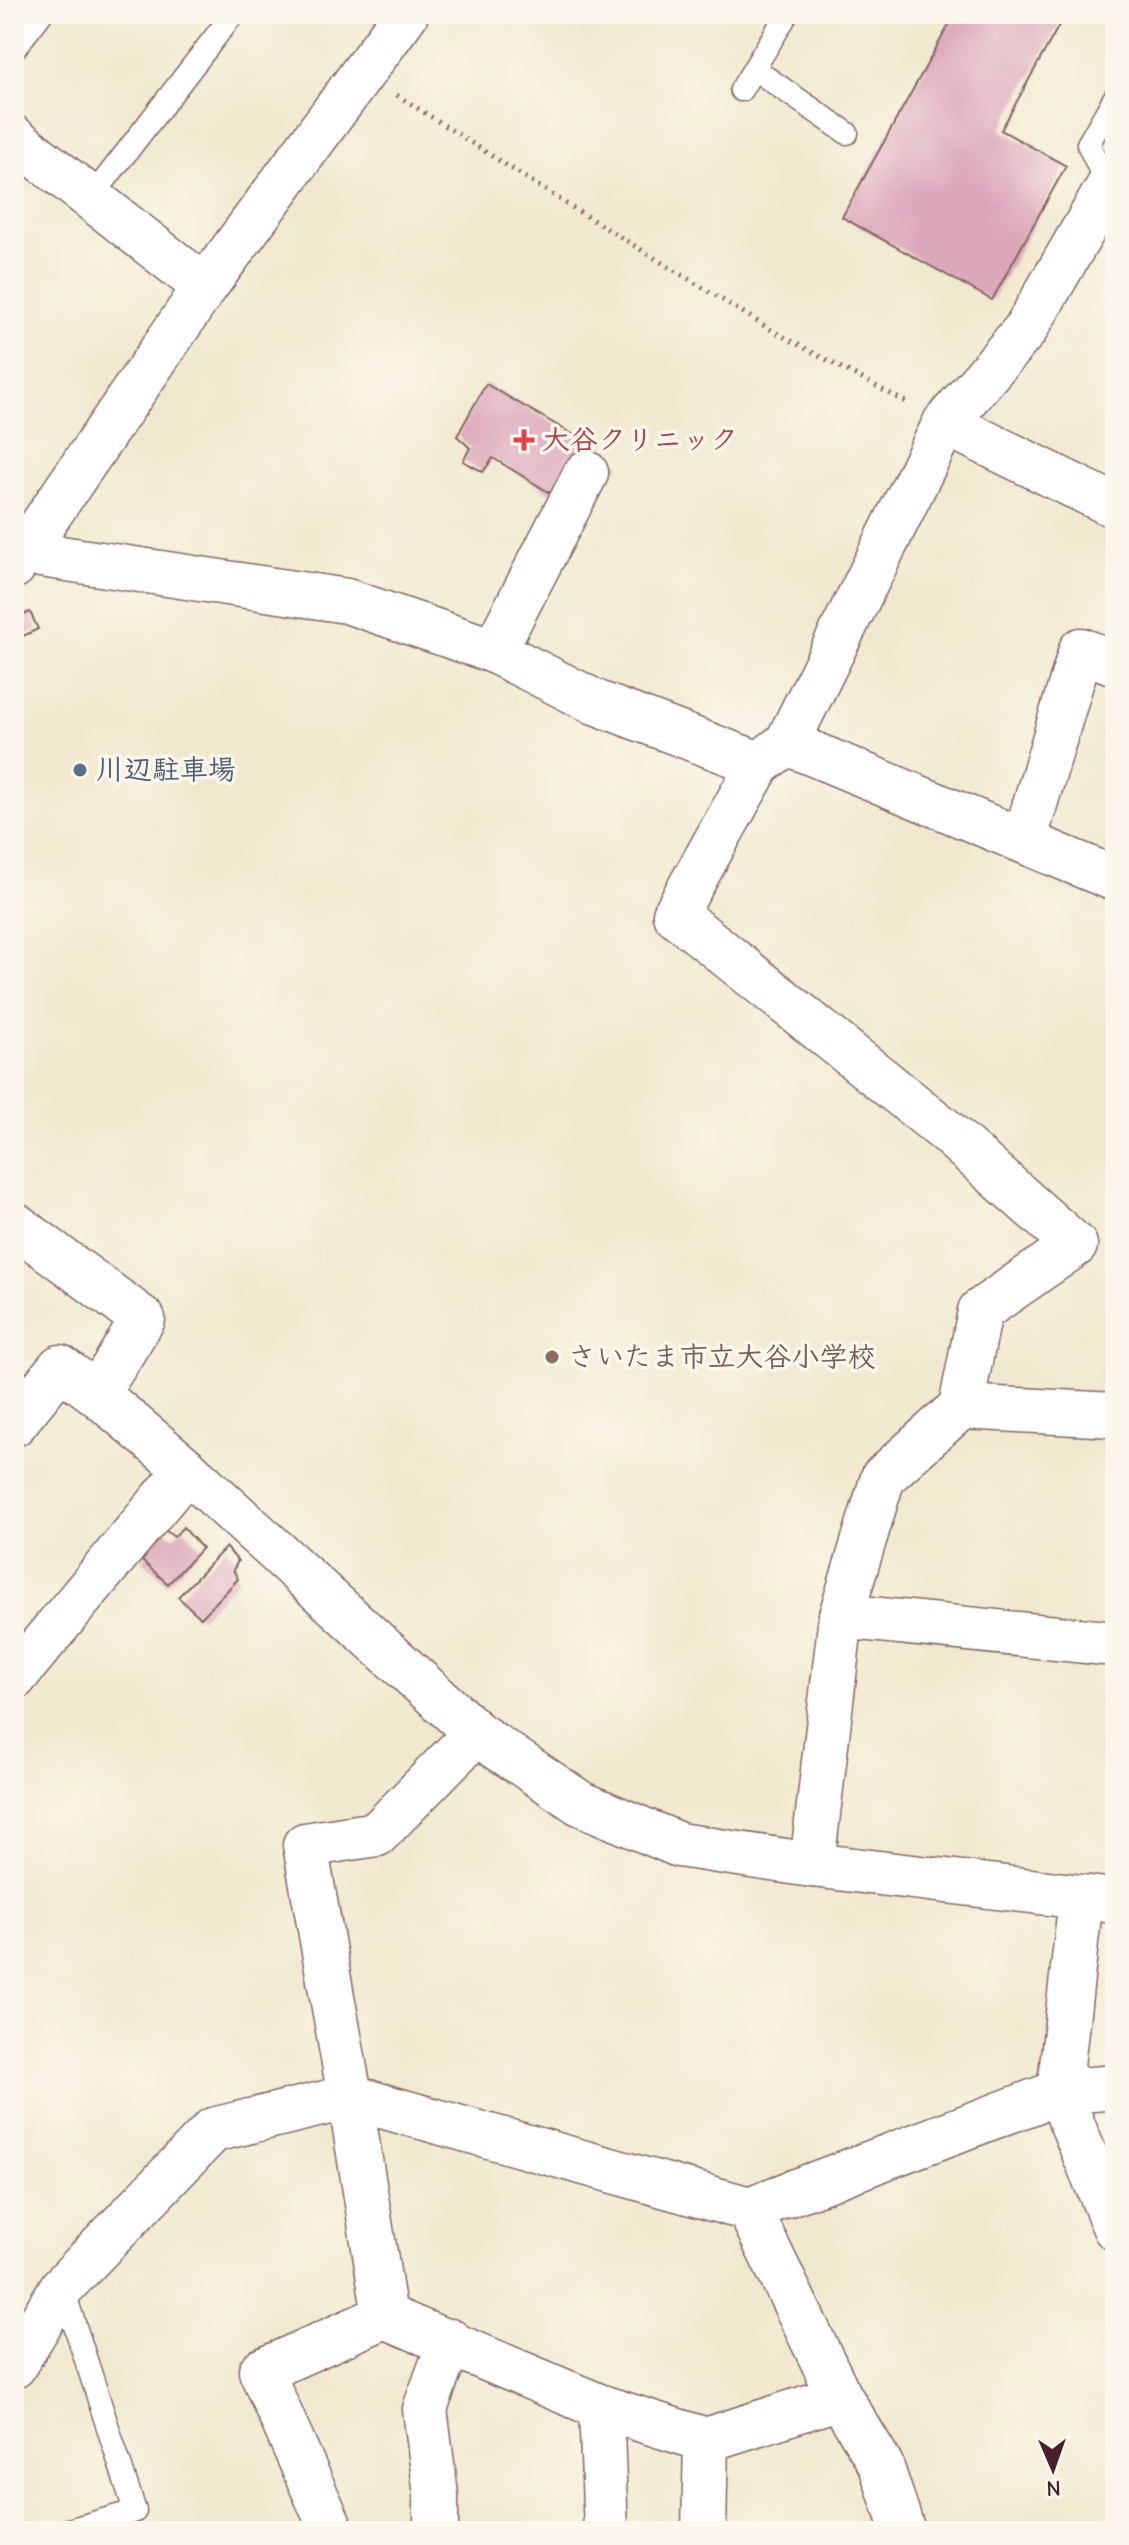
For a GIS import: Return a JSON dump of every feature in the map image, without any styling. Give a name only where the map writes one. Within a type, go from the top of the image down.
[{"type":"street","points":[[406,14],[205,287],[17,557],[347,601],[494,651],[595,702],[773,753],[1024,841],[1115,879]]},
{"type":"street","points":[[14,138],[205,287]]},
{"type":"street","points":[[812,1865],[841,1616],[883,1477],[961,1407],[980,1311],[1075,1245],[946,1131],[675,914],[773,753],[945,423],[1025,330],[1111,181]]},
{"type":"street","points":[[945,423],[1115,506]]},
{"type":"street","points":[[494,651],[586,473]]},
{"type":"street","points":[[1024,841],[1081,650],[1115,663]]},
{"type":"street","points":[[14,1224],[143,1319],[97,1394]]},
{"type":"street","points":[[14,1424],[60,1367],[187,1470],[476,1733],[580,1803],[679,1845],[812,1865],[1098,1899],[1059,2092],[1115,2228]]},
{"type":"street","points":[[961,1407],[1112,1412]]},
{"type":"street","points":[[14,1678],[187,1470]]},
{"type":"street","points":[[841,1616],[1115,1644]]},
{"type":"street","points":[[385,2316],[305,1845],[377,1834],[476,1733]]},
{"type":"street","points":[[14,2366],[62,2287],[213,2130],[350,2097],[749,2209],[1059,2092],[1115,2087]]},
{"type":"street","points":[[749,2209],[840,2397],[881,2465],[903,2531]]},
{"type":"street","points":[[332,2531],[261,2371],[385,2316],[601,2407],[706,2440],[840,2397]]},
{"type":"street","points":[[436,2531],[436,2495],[425,2409],[450,2341]]},
{"type":"street","points":[[601,2407],[606,2531]]},
{"type":"street","points":[[704,2531],[706,2440]]},
{"type":"lane","points":[[14,49],[41,14]]},
{"type":"lane","points":[[91,198],[233,14]]},
{"type":"lane","points":[[741,90],[787,14]]},
{"type":"lane","points":[[754,69],[847,133]]},
{"type":"lane","points":[[1111,181],[1088,144],[1115,97]]},
{"type":"lane","points":[[62,2287],[135,2511],[65,2531]]},
{"type":"path","points":[[362,73],[773,331],[945,423]]},
{"type":"building","points":[[955,14],[1051,14],[1062,20],[1001,130],[1066,166],[992,300],[842,217]]},
{"type":"building","points":[[486,384],[586,442],[555,496],[493,458],[483,472],[463,461],[470,448],[457,436]]},
{"type":"building","points":[[30,612],[38,629],[17,639],[14,619]]},
{"type":"building","points":[[160,1526],[174,1537],[183,1527],[202,1548],[168,1584],[142,1561],[146,1556],[141,1550]]},
{"type":"building","points":[[226,1547],[238,1561],[233,1570],[238,1579],[201,1618],[178,1597]]},
{"type":"place","name":"大谷クリニック","points":[[524,440]]},
{"type":"place","name":"川辺駐車場","points":[[80,770]]},
{"type":"place","name":"さいたま市立大谷小学校","points":[[552,1357]]}]
